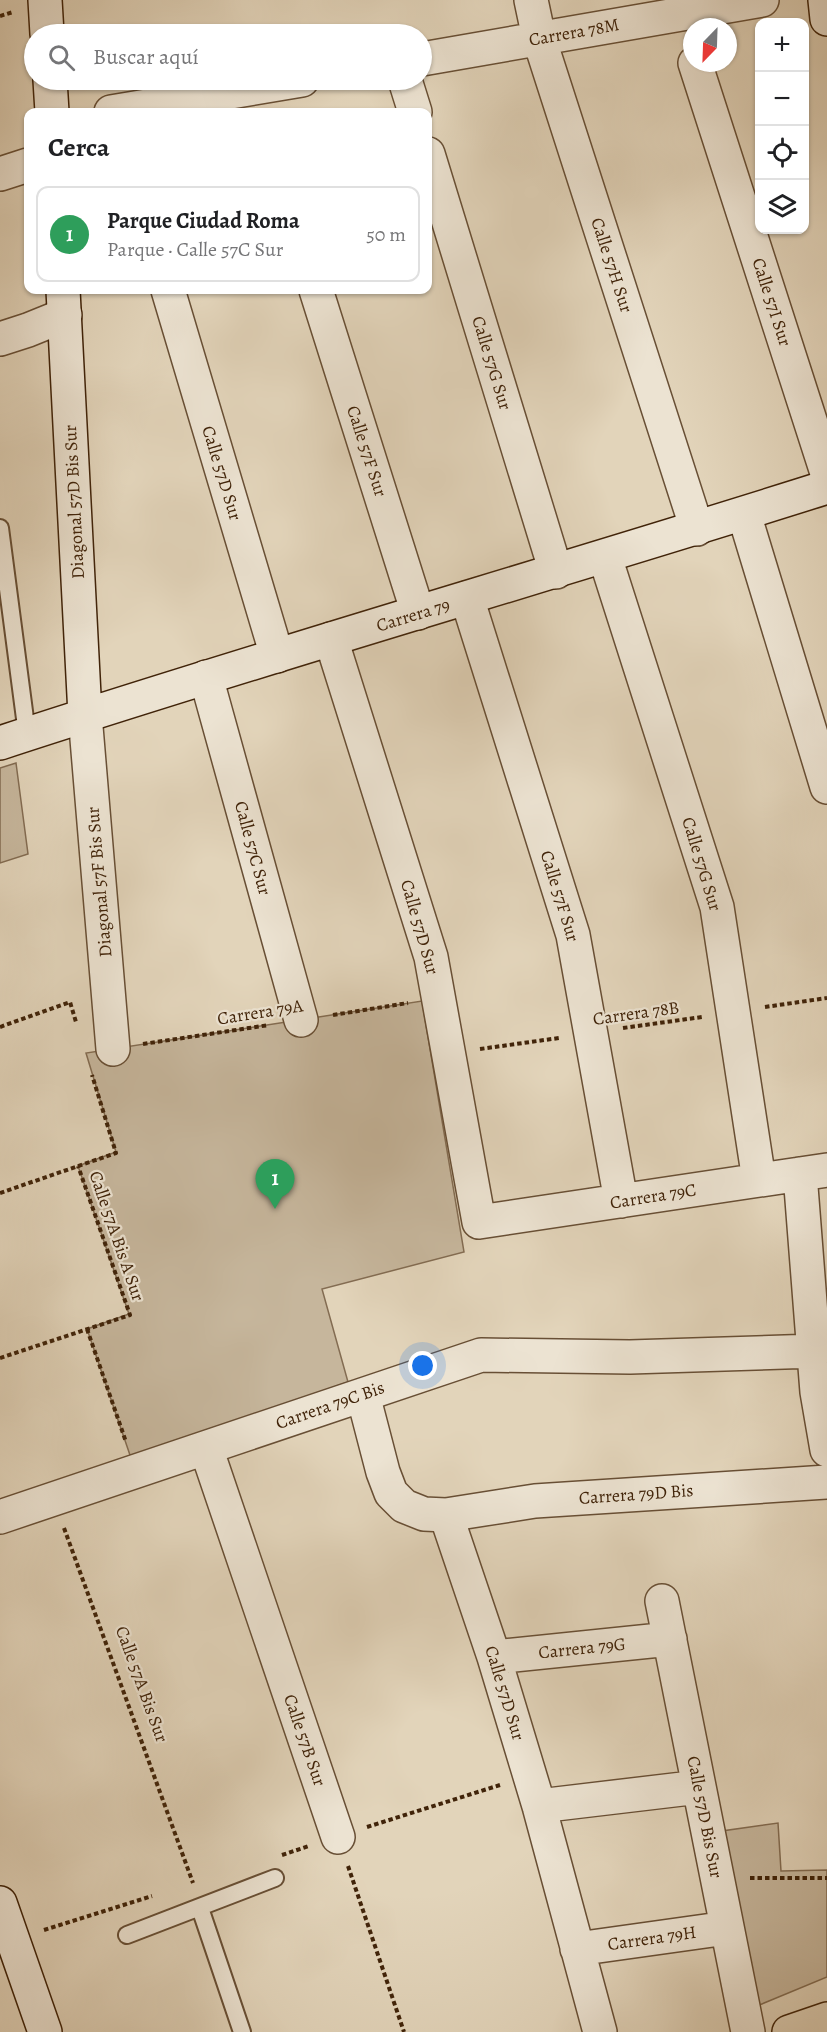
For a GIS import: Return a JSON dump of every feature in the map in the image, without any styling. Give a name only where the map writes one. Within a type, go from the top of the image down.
[{"type":"main road","points":[[789,2032],[827,2019]]},
{"type":"street","points":[[45,0],[47,24]]},
{"type":"street","name":"Calle 57H Sur","points":[[531,0],[539,38],[697,529]]},
{"type":"street","name":"Carrera 78M","points":[[432,57],[539,38],[678,7],[762,0]]},
{"type":"street","points":[[825,0],[827,19]]},
{"type":"street","points":[[678,7],[683,24]]},
{"type":"street","name":"Calle 57I Sur","points":[[698,72],[827,473]]},
{"type":"street","points":[[51,90],[52,108]]},
{"type":"street","points":[[161,108],[256,100],[279,90]]},
{"type":"street","points":[[408,90],[414,108]]},
{"type":"street","points":[[0,174],[24,166]]},
{"type":"street","name":"Calle 57G Sur","points":[[432,167],[556,572]]},
{"type":"street","name":"Calle 57D Sur","points":[[169,294],[277,656]]},
{"type":"street","name":"Calle 57F Sur","points":[[317,294],[418,613]]},
{"type":"street","points":[[0,339],[28,330],[64,302]]},
{"type":"street","name":"Diagonal 57D Bis Sur","points":[[64,302],[85,715]]},
{"type":"street","name":"Carrera 79","points":[[14,738],[206,677],[827,488]]},
{"type":"street","points":[[744,514],[827,788]]},
{"type":"street","name":"Calle 57G Sur","points":[[605,557],[717,907],[759,1180]]},
{"type":"street","name":"Calle 57F Sur","points":[[467,598],[573,935],[621,1201]]},
{"type":"street","name":"Calle 57D Sur","points":[[331,639],[431,957],[479,1222]]},
{"type":"street","name":"Calle 57C Sur","points":[[206,677],[301,1020]]},
{"type":"street","name":"Diagonal 57F Bis Sur","points":[[85,715],[113,1049]]},
{"type":"street","points":[[813,1172],[815,1351],[822,1390],[827,1450]]},
{"type":"street","name":"Carrera 79C","points":[[479,1222],[813,1172]]},
{"type":"street","name":"Carrera 79C Bis","points":[[0,1517],[482,1355],[630,1357],[815,1351]]},
{"type":"street","points":[[363,1395],[383,1472],[391,1493],[404,1506],[424,1514],[446,1515]]},
{"type":"street","name":"Calle 57B Sur","points":[[206,1448],[338,1837]]},
{"type":"street","name":"Carrera 79D Bis","points":[[446,1515],[535,1501],[827,1482]]},
{"type":"street","name":"Calle 57D Sur","points":[[446,1515],[494,1657],[539,1806],[600,2032]]},
{"type":"street","name":"Calle 57D Bis Sur","points":[[663,1601],[748,2032]]},
{"type":"street","name":"Carrera 79G","points":[[494,1657],[670,1639]]},
{"type":"street","points":[[539,1806],[699,1787]]},
{"type":"street","points":[[0,1903],[45,2032]]},
{"type":"street","name":"Carrera 79H","points":[[578,1949],[727,1928]]},
{"type":"lane","points":[[0,528],[14,738]]},
{"type":"lane","points":[[127,1935],[275,1878]]},
{"type":"lane","points":[[200,1908],[243,2032]]},
{"type":"path","name":"Carrera 79A","points":[[113,1049],[439,998]]},
{"type":"path","name":"Carrera 78B","points":[[449,1054],[827,998]]},
{"type":"path","points":[[0,1027],[69,1002]]},
{"type":"path","points":[[0,1193],[116,1153]]},
{"type":"path","name":"Calle 57A Bis A Sur","points":[[78,1166],[130,1315],[87,1329]]},
{"type":"path","points":[[0,1358],[87,1329],[136,1471]]},
{"type":"path","name":"Calle 57A Bis Sur","points":[[53,1499],[194,1883]]},
{"type":"path","points":[[338,1837],[404,2032]]},
{"type":"path","points":[[717,1878],[827,1878]]},
{"type":"shaded area","points":[[16,763],[28,854],[0,863],[0,768]]},
{"type":"shaded area","points":[[422,1001],[464,1252],[322,1289],[348,1382],[131,1458],[87,1329],[129,1314],[78,1166],[116,1152],[86,1053]]},
{"type":"shaded area","points":[[778,1823],[781,1871],[827,1870],[827,1977],[757,2006],[722,1831]]},
{"type":"place","name":"Parque Ciudad Roma","points":[[275,1209]]}]
